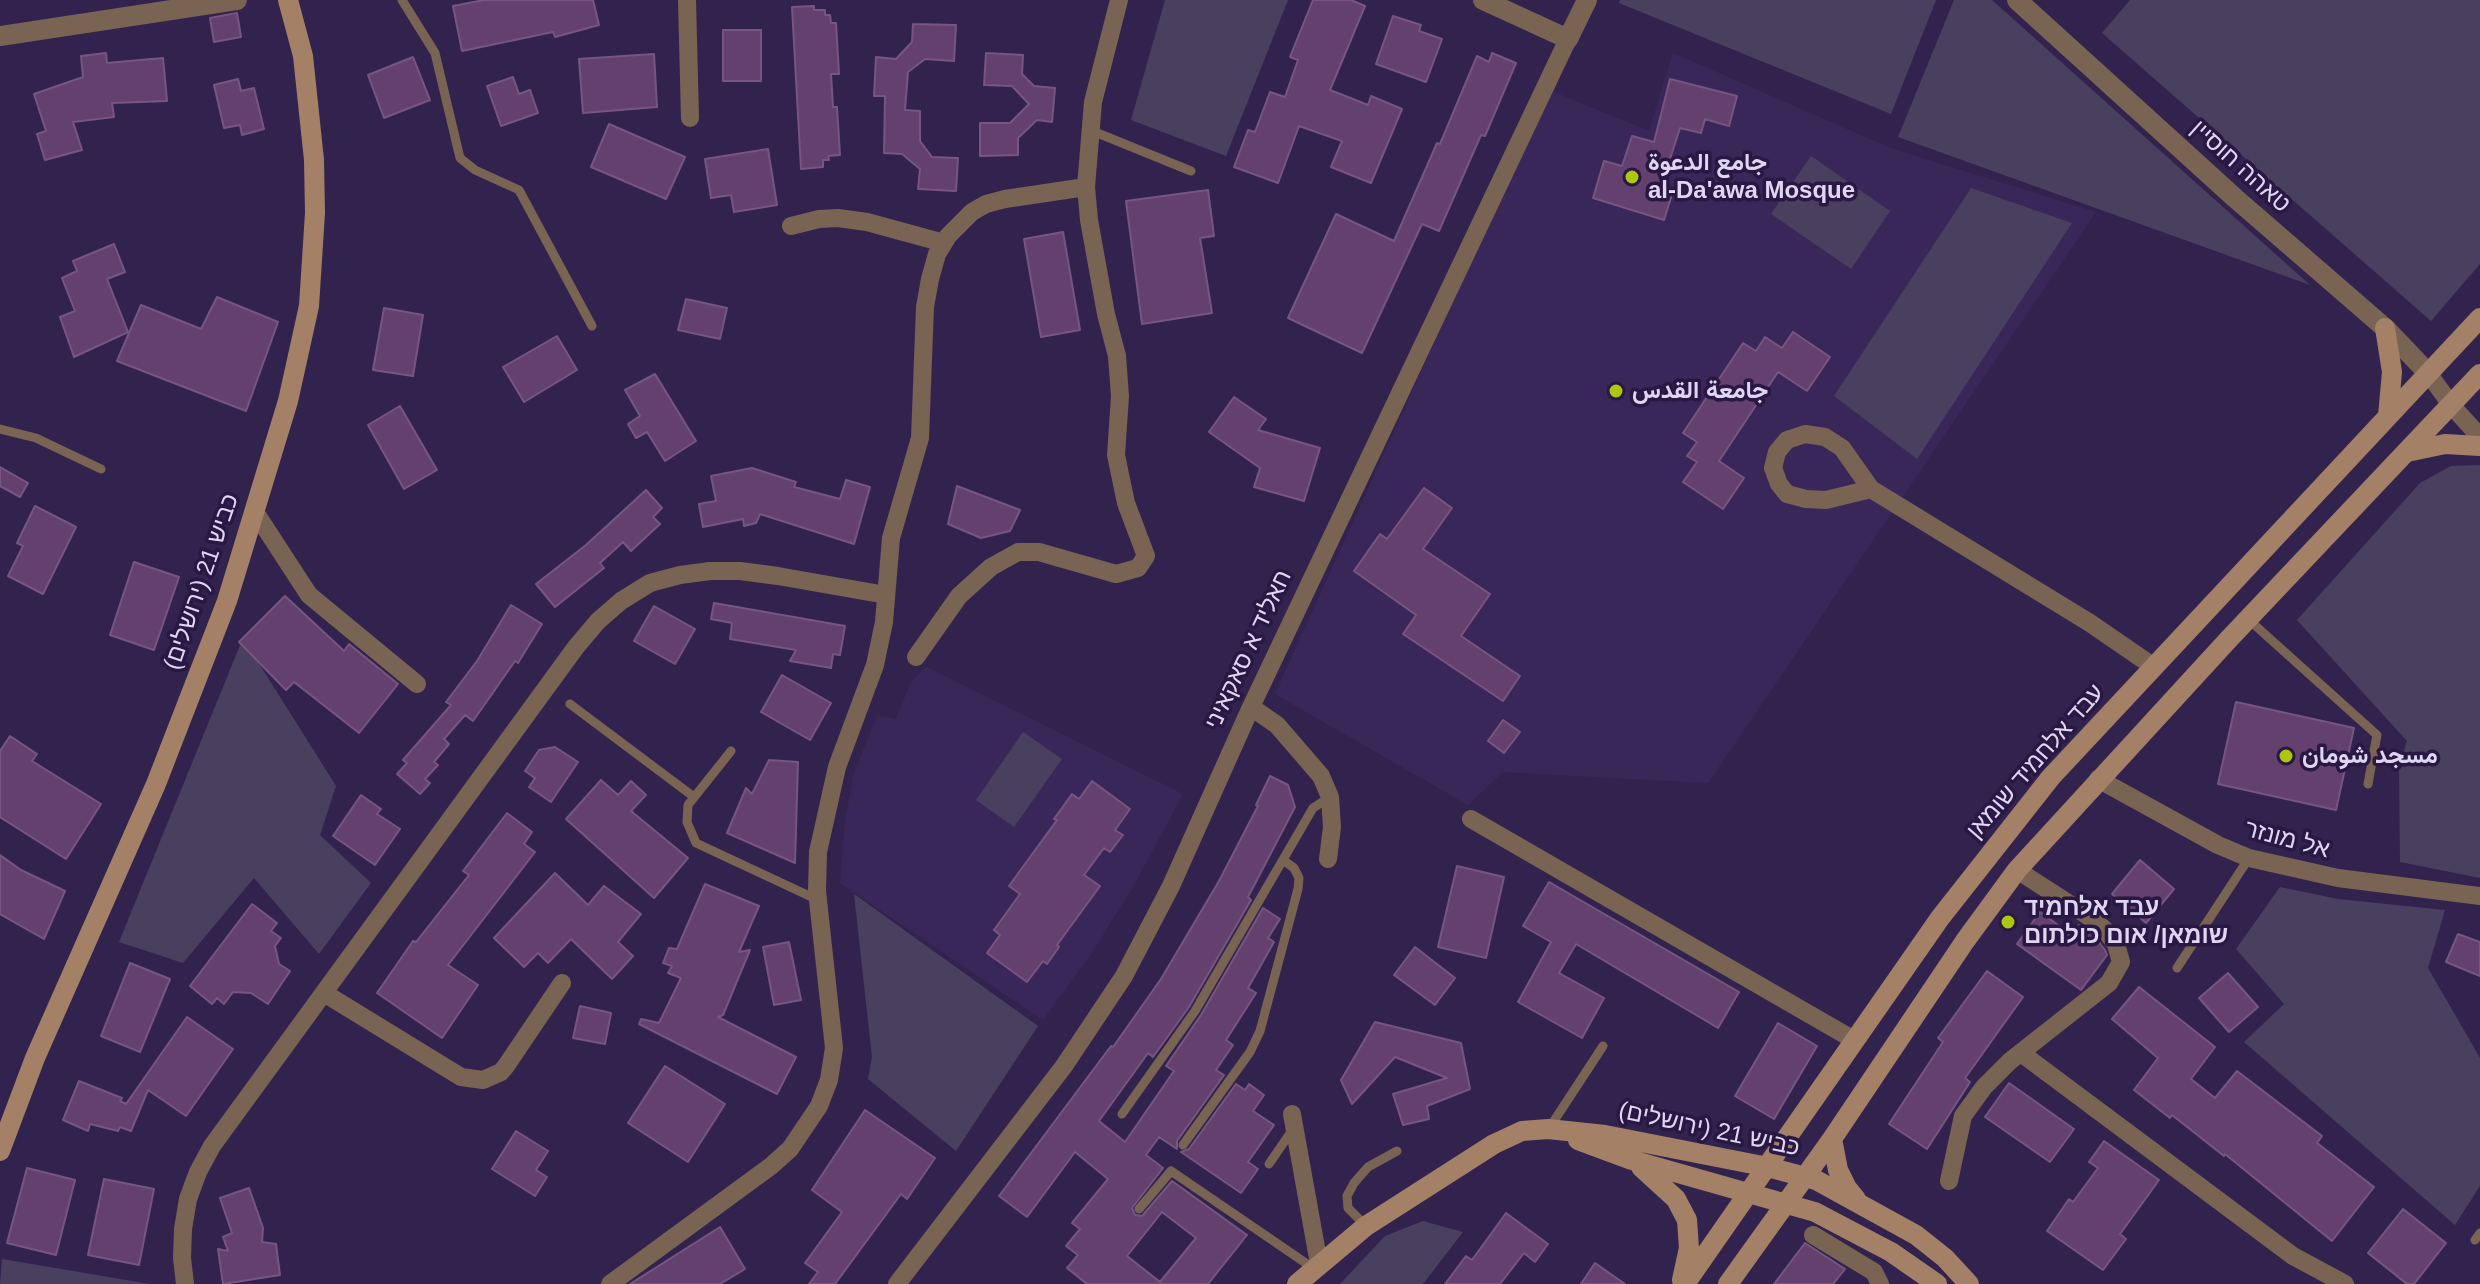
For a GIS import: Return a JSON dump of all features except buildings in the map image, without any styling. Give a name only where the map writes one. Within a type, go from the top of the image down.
[{"type":"main road","name":"כביש 21 (ירושלים)","points":[[0,1151],[35,1058],[156,784],[227,601],[288,401],[309,306],[314,254],[314,160],[303,56],[288,0]]},
{"type":"main road","name":"עבד אלחמיד שומאן","points":[[1683,1284],[1750,1193],[1854,1040],[1990,853],[2051,777],[2480,318]]},
{"type":"main road","points":[[2385,328],[2392,372],[2388,416]]},
{"type":"main road","points":[[1728,1284],[2017,870],[2098,779],[2480,374]]},
{"type":"main road","points":[[2407,452],[2445,444],[2480,446]]},
{"type":"main road","name":"כביש 21 (ירושלים)","points":[[1548,1129],[1632,1160],[1815,1212],[1891,1252],[1937,1284]]},
{"type":"main road","name":"כביש 21 (ירושלים)","points":[[1297,1284],[1366,1226],[1509,1136],[1522,1131],[1548,1129],[1605,1135],[1805,1177],[1865,1206],[1931,1245],[1969,1284]]},
{"type":"main road","points":[[1832,1139],[1834,1159],[1842,1179],[1865,1206]]},
{"type":"main road","points":[[1632,1160],[1663,1184],[1676,1199],[1687,1220],[1689,1248],[1683,1284]]},
{"type":"street","points":[[0,36],[237,0]]},
{"type":"street","points":[[687,0],[690,118]]},
{"type":"street","points":[[916,657],[959,596],[991,567],[1018,552],[1039,552],[1116,574],[1138,568],[1146,556],[1126,503],[1116,455],[1120,396],[1117,356],[1106,314],[1086,187],[1093,102],[1119,0]]},
{"type":"street","points":[[1483,0],[1568,39]]},
{"type":"street","name":"חאליד א סאקאיני","points":[[897,1284],[1064,1066],[1124,976],[1171,886],[1251,707],[1587,0]]},
{"type":"street","name":"טאהה חוסיין","points":[[2017,0],[2246,208],[2385,328],[2428,373]]},
{"type":"street","points":[[610,1284],[771,1166],[790,1149],[819,1106],[829,1080],[834,1048],[818,900],[818,852],[837,767],[875,665],[884,622],[891,538],[920,438],[925,307],[937,254],[960,222],[986,204],[1086,187]]},
{"type":"street","points":[[791,226],[838,218],[867,222],[944,243]]},
{"type":"street","points":[[2428,373],[2480,437]]},
{"type":"street","points":[[1871,489],[1826,500],[1787,494],[1773,468],[1777,452],[1787,440],[1805,434],[1825,437],[1842,448],[1871,489],[2090,623],[2154,667]]},
{"type":"street","points":[[255,512],[309,595],[417,684]]},
{"type":"street","points":[[185,1284],[183,1229],[188,1199],[212,1146],[598,621],[621,601],[650,583],[710,571],[778,576],[886,595]]},
{"type":"street","points":[[1251,707],[1277,725],[1321,776],[1330,797],[1332,827],[1328,859]]},
{"type":"street","name":"אל מונזר","points":[[2098,779],[2218,845],[2249,858],[2338,878],[2480,896]]},
{"type":"street","points":[[1471,819],[1854,1040]]},
{"type":"street","points":[[1949,1181],[1963,1116],[1984,1087],[2021,1053],[2109,983],[2121,962],[2116,944],[2103,928],[2017,870]]},
{"type":"street","points":[[324,993],[461,1077],[483,1080],[501,1072],[506,1066],[562,983]]},
{"type":"street","points":[[2021,1053],[2281,1248],[2345,1284]]},
{"type":"street","points":[[1293,1120],[1316,1266]]},
{"type":"street","points":[[1813,1235],[1874,1272],[1880,1284]]},
{"type":"lane","points":[[402,0],[435,53],[460,158],[475,170],[519,190],[592,326]]},
{"type":"lane","points":[[1090,130],[1191,171]]},
{"type":"lane","points":[[0,429],[36,438],[101,469]]},
{"type":"lane","points":[[2248,619],[2377,735],[2368,784]]},
{"type":"lane","points":[[570,704],[694,797]]},
{"type":"lane","points":[[731,751],[688,805],[687,822],[696,843],[818,900]]},
{"type":"lane","points":[[1122,1114],[1195,1011],[1313,808],[1330,797]]},
{"type":"lane","points":[[2177,968],[2249,858]]},
{"type":"lane","points":[[1183,1145],[1250,1052],[1260,1031],[1298,889],[1299,878],[1294,868],[1283,860]]},
{"type":"lane","points":[[1548,1129],[1603,1046]]},
{"type":"lane","points":[[1269,1164],[1293,1120]]},
{"type":"lane","points":[[1366,1226],[1348,1208],[1347,1196],[1368,1167],[1397,1151]]},
{"type":"lane","points":[[1139,1209],[1171,1171],[1316,1266]]},
{"type":"shaded area","points":[[1165,0],[1288,0],[1226,156],[1131,120]]},
{"type":"shaded area","points":[[1620,0],[1936,0],[1891,114],[1619,3]]},
{"type":"shaded area","points":[[1954,0],[1992,0],[2310,285],[1898,137]]},
{"type":"shaded area","points":[[2130,0],[2480,0],[2480,264],[2431,321],[2102,33]]},
{"type":"shaded area","points":[[1673,53],[1890,148],[2096,212],[1708,783],[1503,772],[1468,805],[1275,694],[1549,90],[1649,131]]},
{"type":"shaded area","points":[[1811,156],[1890,211],[1851,269],[1771,214]]},
{"type":"shaded area","points":[[1971,188],[2072,223],[1917,459],[1834,396]]},
{"type":"shaded area","points":[[2480,465],[2480,878],[2400,862],[2399,767],[2407,741],[2297,620],[2420,483],[2451,466]]},
{"type":"shaded area","points":[[243,638],[336,786],[320,835],[371,883],[319,954],[254,878],[183,963],[119,942]]},
{"type":"shaded area","points":[[926,667],[1183,794],[1134,885],[1091,954],[1043,1020],[840,883],[845,820],[854,773],[877,716],[896,719],[911,682]]},
{"type":"shaded area","points":[[1023,732],[1062,759],[1014,827],[976,800]]},
{"type":"shaded area","points":[[2280,887],[2338,899],[2445,910],[2428,968],[2480,1058],[2480,1186],[2455,1225],[2244,1042],[2284,1004],[2236,949]]},
{"type":"shaded area","points":[[854,894],[1038,1026],[956,1151],[868,1079],[872,1057]]},
{"type":"shaded area","points":[[1423,1221],[1463,1232],[1423,1284],[1340,1284],[1385,1236]]},
{"type":"shaded area","points":[[2,1259],[150,1284],[0,1284]]},
{"type":"place","name":"جامع الدعوة al-Da'awa Mosque","points":[[1632,177]]},
{"type":"place","name":"جامعة القدس","points":[[1616,391]]},
{"type":"place","name":"مسجد شومان","points":[[2286,756]]},
{"type":"place","name":"עבד אלחמיד שומאן/ אום כולתום","points":[[2008,922]]}]
